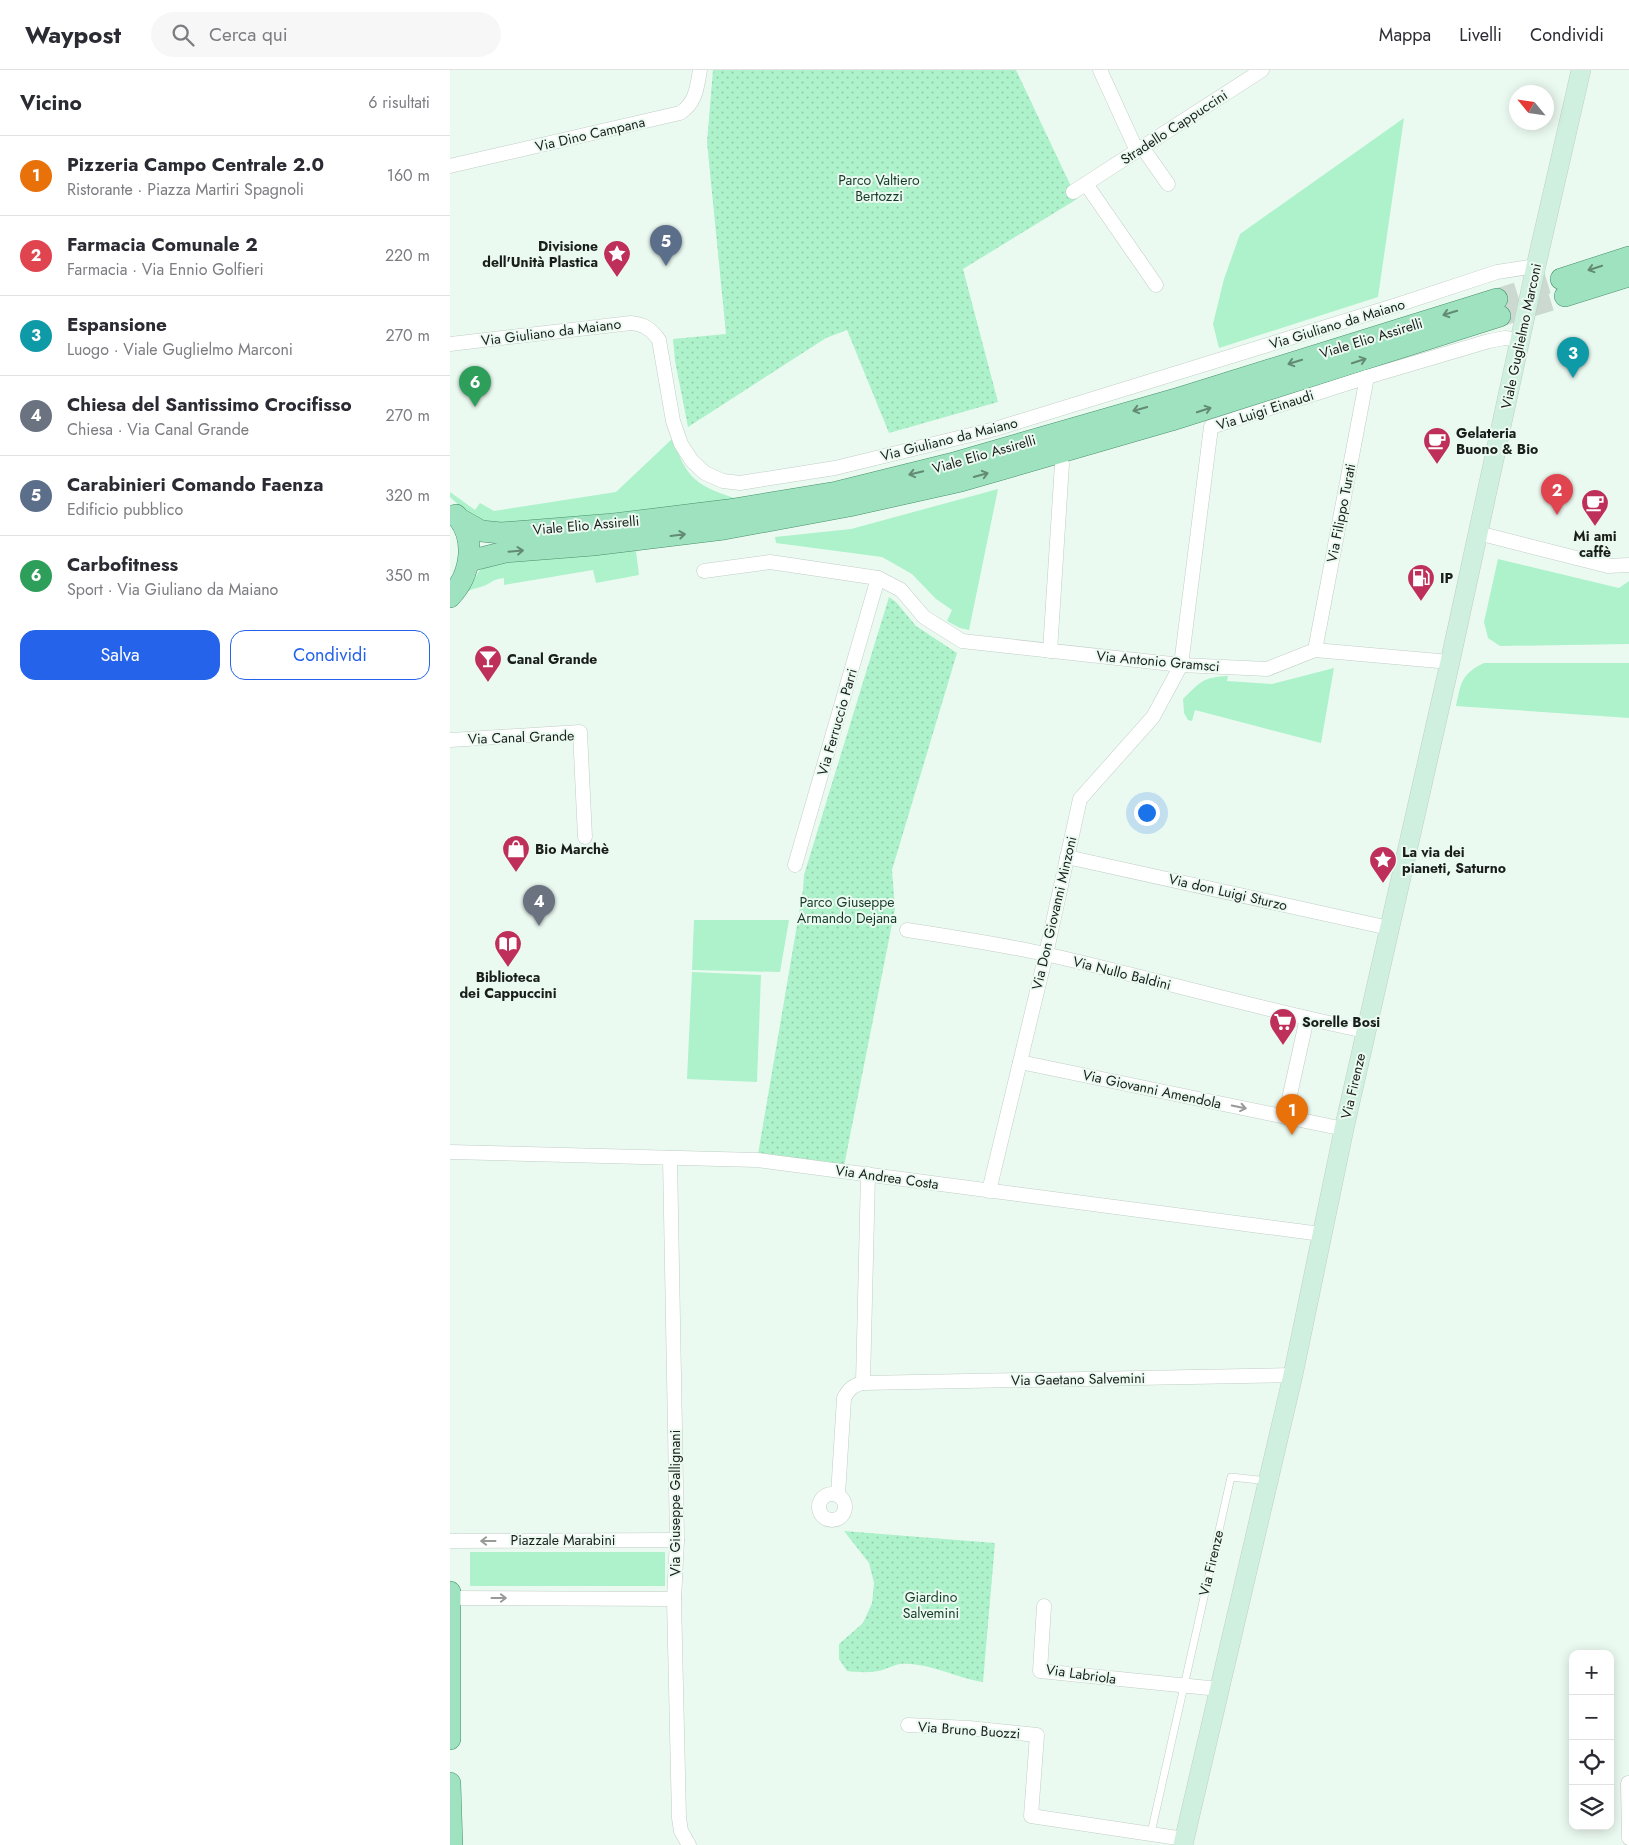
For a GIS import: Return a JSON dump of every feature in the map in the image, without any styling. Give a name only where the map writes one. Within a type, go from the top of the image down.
[{"type":"main road","points":[[1629,257],[1563,287],[1629,276]]},
{"type":"main road","name":"Viale Elio Assirelli","points":[[454,514],[481,531],[501,533],[728,510],[837,492],[950,464],[1498,308],[1172,420],[961,481],[848,506],[724,529],[593,545],[505,552],[468,561]]},
{"type":"main road","points":[[450,596],[465,576],[469,546],[465,531],[454,514]]},
{"type":"main road","points":[[450,1592],[450,1739]]},
{"type":"main road","points":[[450,1783],[452,1845]]},
{"type":"street","name":"Via Dino Campana","points":[[450,166],[680,113],[689,108],[694,99],[700,70]]},
{"type":"street","points":[[1100,70],[1139,149],[1168,184]]},
{"type":"street","name":"Stradello Cappuccini","points":[[1073,192],[1262,70]]},
{"type":"street","name":"Viale Guglielmo Marconi","points":[[1450,662],[1536,266],[1581,70]]},
{"type":"street","points":[[1086,184],[1156,285]]},
{"type":"street","name":"Via Giuliano da Maiano","points":[[450,344],[631,323],[645,326],[659,340],[673,421],[676,433],[687,454],[705,473],[723,481],[740,483],[835,468],[995,429],[1397,305],[1497,272],[1536,266]]},
{"type":"street","name":"Via Luigi Einaudi","points":[[1181,665],[1211,427],[1367,377],[1489,341],[1505,338],[1520,340]]},
{"type":"street","name":"Via Filippo Turati","points":[[1315,650],[1367,377]]},
{"type":"street","points":[[1050,651],[1062,464]]},
{"type":"street","points":[[1478,533],[1608,566],[1628,567],[1629,565]]},
{"type":"street","name":"Via Antonio Gramsci","points":[[704,571],[770,562],[878,578],[901,590],[924,617],[962,641],[1181,665],[1267,669],[1315,650],[1450,662]]},
{"type":"street","name":"Via Ferruccio Parri","points":[[795,865],[878,578]]},
{"type":"street","name":"Via Firenze","points":[[1151,1833],[1184,1842],[1293,1375],[1344,1129],[1450,662]]},
{"type":"street","name":"Via Don Giovanni Minzoni","points":[[989,1191],[1046,954],[1080,799],[1153,717],[1181,665]]},
{"type":"street","name":"Via Canal Grande","points":[[450,740],[580,732],[585,837]]},
{"type":"street","name":"Via don Luigi Sturzo","points":[[1067,857],[1389,928]]},
{"type":"street","name":"Via Nullo Baldini","points":[[907,930],[974,940],[1046,954],[1366,1031]]},
{"type":"street","points":[[1284,1117],[1307,1018]]},
{"type":"street","name":"Via Giovanni Amendola","points":[[1020,1062],[1344,1129]]},
{"type":"street","name":"Via Andrea Costa","points":[[450,1152],[756,1160],[1321,1234]]},
{"type":"street","name":"Via Giuseppe Gallignani","points":[[670,1158],[677,1540],[674,1599],[679,1818],[681,1831],[689,1845]]},
{"type":"street","points":[[838,1495],[844,1398],[855,1385],[863,1383],[868,1174]]},
{"type":"street","name":"Via Gaetano Salvemini","points":[[863,1383],[1293,1375]]},
{"type":"street","name":"Piazzale Marabini","points":[[450,1541],[677,1540]]},
{"type":"street","points":[[450,1598],[674,1599]]},
{"type":"street","name":"Via Labriola","points":[[1044,1606],[1040,1671],[1184,1686]]},
{"type":"street","points":[[1184,1686],[1219,1689]]},
{"type":"street","name":"Via Bruno Buozzi","points":[[908,1725],[969,1728],[1037,1735],[1030,1816],[1151,1833]]},
{"type":"street","points":[[1628,1783],[1629,1838]]},
{"type":"lane","name":"Via Firenze","points":[[1151,1833],[1231,1478],[1268,1481]]},
{"type":"green space","name":"Parco Valtiero Bertozzi","points":[[713,70],[1016,70],[1077,199],[963,269],[998,402],[889,433],[847,330],[826,338],[688,427],[675,361],[673,339],[726,334],[707,142]]},
{"type":"green space","points":[[1404,118],[1378,297],[1219,348],[1213,324],[1224,279],[1240,234]]},
{"type":"green space","points":[[673,438],[683,463],[695,479],[712,490],[737,499],[491,527],[464,510],[450,497],[450,492],[475,510],[480,503],[494,511],[616,492]]},
{"type":"green space","points":[[998,489],[969,630],[960,628],[947,621],[952,610],[936,599],[912,574],[882,557],[776,543],[775,537],[851,529]]},
{"type":"green space","points":[[636,551],[639,575],[596,583],[593,570],[504,585],[504,578],[468,591],[479,571],[489,565],[602,552]]},
{"type":"green space","points":[[1498,559],[1619,588],[1629,581],[1629,644],[1500,646],[1488,638],[1484,622]]},
{"type":"green space","name":"Parco Giuseppe Armando Dejana","points":[[889,597],[896,602],[916,626],[957,653],[892,870],[895,909],[843,1171],[757,1160],[804,875]]},
{"type":"green space","points":[[1484,663],[1629,663],[1629,718],[1456,706],[1459,691],[1466,675]]},
{"type":"green space","points":[[1334,668],[1321,743],[1195,710],[1192,721],[1188,720],[1184,713],[1183,699],[1207,679],[1228,676],[1227,681],[1272,684]]},
{"type":"green space","points":[[694,920],[789,920],[780,972],[692,970]]},
{"type":"green space","points":[[692,972],[761,975],[757,1082],[687,1079]]},
{"type":"green space","name":"Giardino Salvemini","points":[[844,1531],[995,1543],[983,1682],[930,1667],[910,1664],[897,1665],[874,1672],[847,1671],[839,1659],[839,1644],[863,1623],[872,1603],[874,1583],[869,1563]]},
{"type":"green space","points":[[470,1552],[665,1552],[665,1586],[470,1586]]},
{"type":"tunnel","points":[[1497,299],[1561,279]]},
{"type":"tunnel","points":[[1500,316],[1565,296]]},
{"type":"place","name":"Carabinieri Comando Faenza","points":[[666,266]]},
{"type":"place","name":"Divisione dell'Unità Plastica","points":[[617,278]]},
{"type":"place","name":"Espansione","points":[[1573,378]]},
{"type":"place","name":"Carbofitness","points":[[475,407]]},
{"type":"place","name":"Gelateria Buono & Bio","points":[[1437,465]]},
{"type":"place","name":"Farmacia Comunale 2","points":[[1557,515]]},
{"type":"place","name":"Mi ami caffè","points":[[1595,527]]},
{"type":"place","name":"IP","points":[[1421,602]]},
{"type":"place","name":"Canal Grande","points":[[488,683]]},
{"type":"place","name":"Bio Marchè","points":[[516,873]]},
{"type":"place","name":"La via dei pianeti, Saturno","points":[[1383,884]]},
{"type":"place","name":"Chiesa del Santissimo Crocifisso","points":[[539,926]]},
{"type":"place","name":"Biblioteca dei Cappuccini","points":[[508,968]]},
{"type":"place","name":"Sorelle Bosi","points":[[1283,1046]]},
{"type":"place","name":"Pizzeria Campo Centrale 2.0","points":[[1292,1135]]}]
